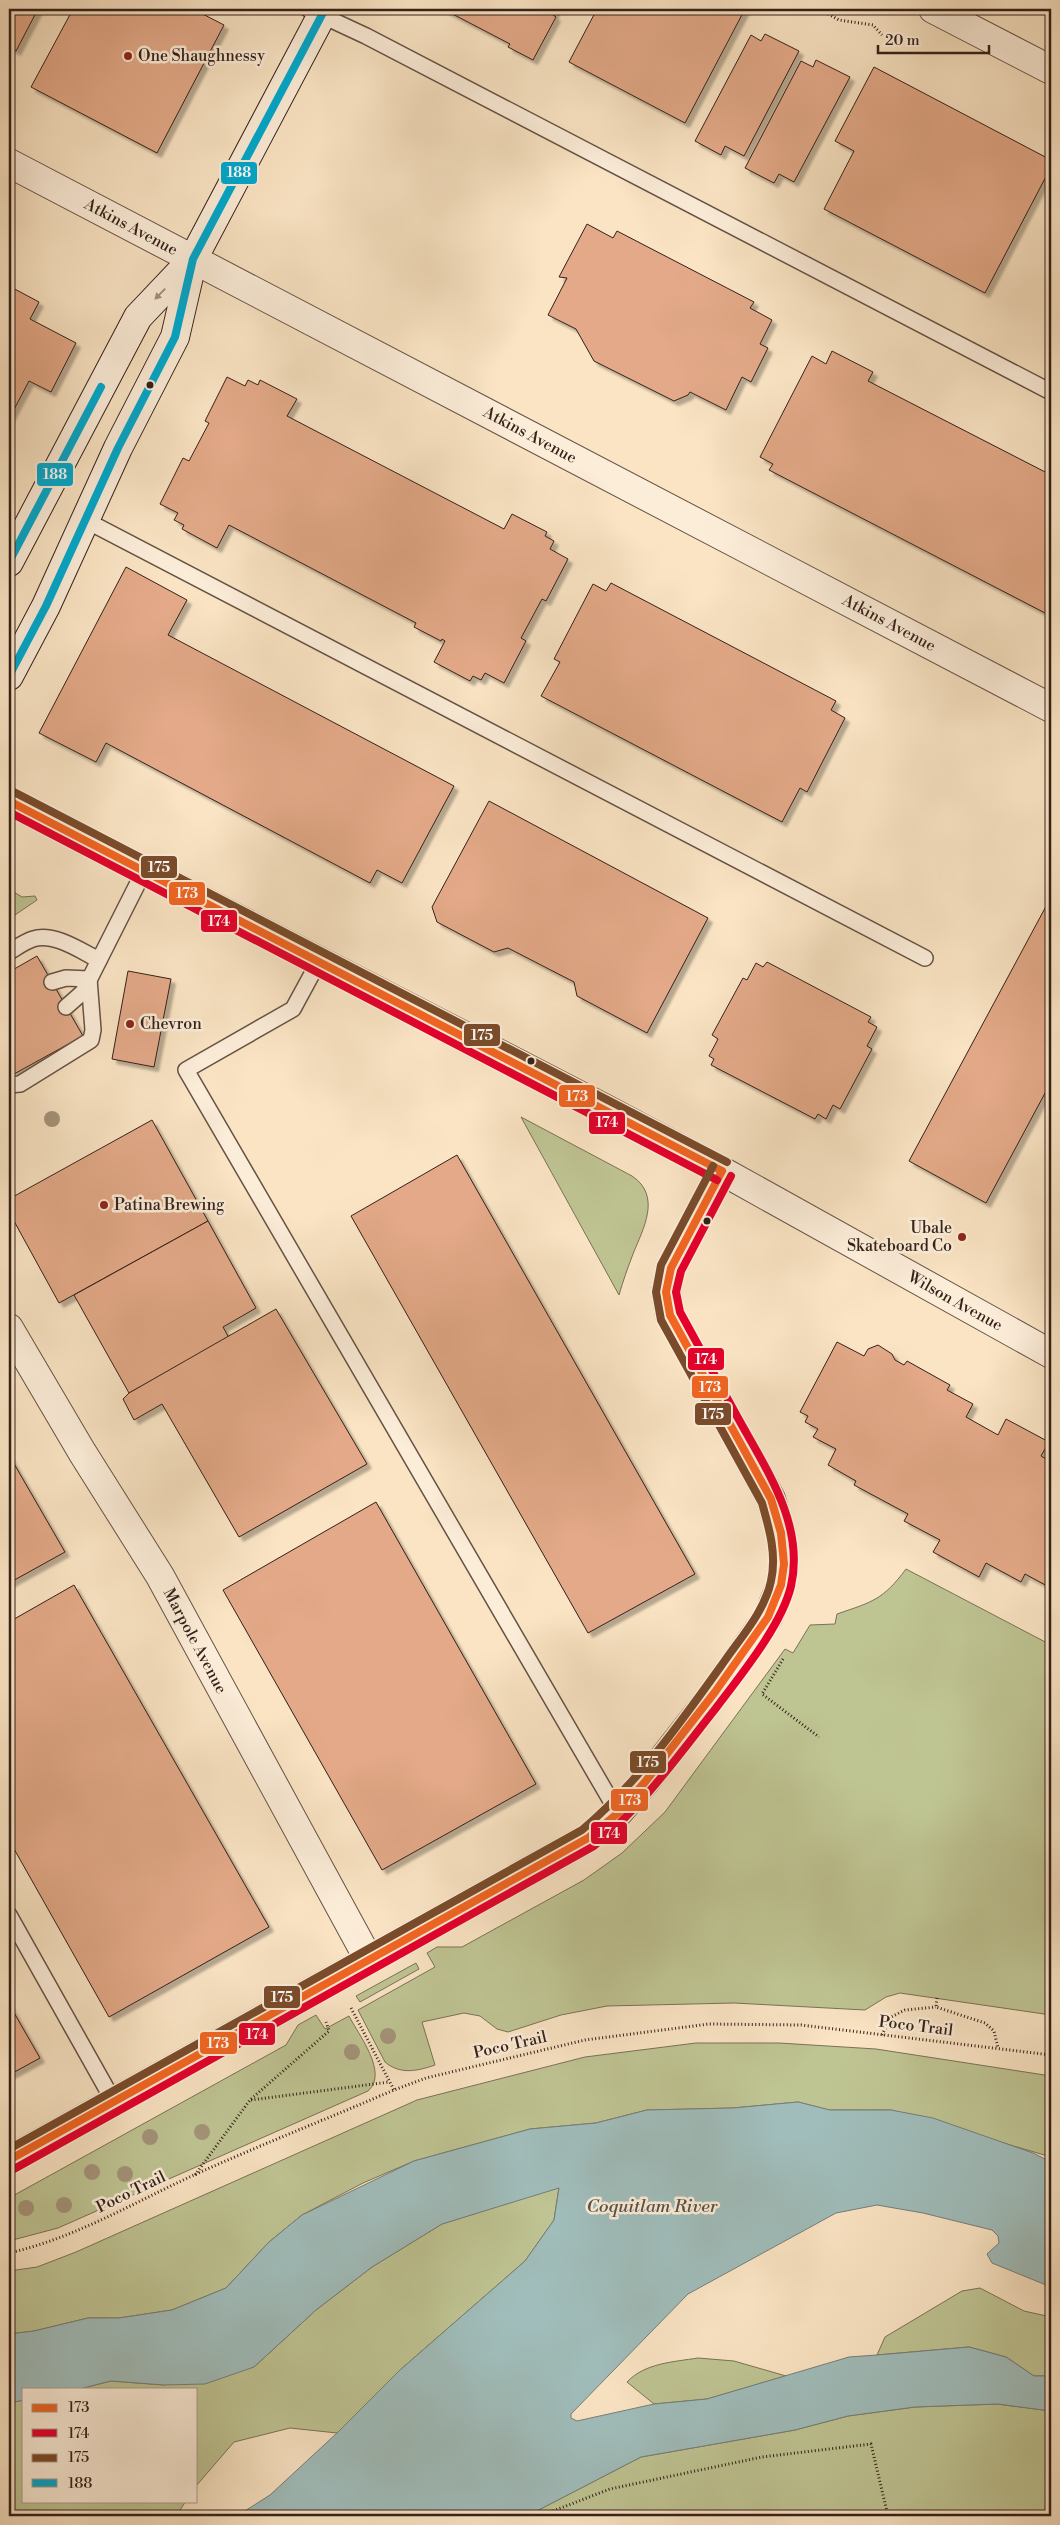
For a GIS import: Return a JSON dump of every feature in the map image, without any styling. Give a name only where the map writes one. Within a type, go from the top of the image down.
[{"type":"street","points":[[933,9],[1051,70]]},
{"type":"street","points":[[9,676],[46,606],[118,448],[176,337],[193,259],[318,11]]},
{"type":"street","name":"Atkins Avenue","points":[[9,163],[1051,708]]},
{"type":"street","points":[[9,562],[138,317],[193,259]]},
{"type":"street","name":"Wilson Avenue","points":[[9,802],[144,870],[722,1171],[1051,1354]]},
{"type":"street","points":[[9,2160],[588,1838],[618,1813],[646,1782],[714,1692],[768,1617],[781,1585],[784,1564],[781,1533],[772,1499],[670,1315],[666,1292],[671,1268],[722,1171]]},
{"type":"street","name":"Marpole Avenue","points":[[9,1328],[82,1452],[160,1576],[369,1960]]},
{"type":"lane","points":[[318,11],[1051,392]]},
{"type":"lane","points":[[85,520],[925,958]]},
{"type":"lane","points":[[66,1006],[78,998],[89,979],[144,870]]},
{"type":"lane","points":[[9,952],[34,938],[43,938],[58,940],[99,960]]},
{"type":"lane","points":[[319,961],[294,1009],[186,1070],[618,1813]]},
{"type":"lane","points":[[52,982],[66,978],[89,979]]},
{"type":"lane","points":[[9,1085],[20,1084],[91,1040],[93,1030],[89,979]]},
{"type":"lane","points":[[9,1915],[114,2102]]},
{"type":"path","points":[[819,9],[839,20],[873,25],[882,35]]},
{"type":"path","points":[[783,1657],[762,1694],[819,1737]]},
{"type":"path","points":[[936,2007],[937,1998]]},
{"type":"path","points":[[882,2035],[891,2017],[906,2010],[936,2007],[985,2023],[994,2031],[998,2048]]},
{"type":"path","points":[[351,2008],[394,2090]]},
{"type":"path","points":[[195,2175],[250,2100],[329,2031],[326,2022]]},
{"type":"path","name":"Poco Trail","points":[[9,2253],[49,2243],[81,2230],[195,2175],[426,2078],[585,2040],[709,2024],[801,2026],[1051,2055]]},
{"type":"path","points":[[250,2100],[389,2082]]},
{"type":"path","points":[[540,2516],[610,2488],[762,2457],[871,2444],[888,2516]]},
{"type":"green space","points":[[9,889],[22,897],[35,896],[37,900],[9,919]]},
{"type":"green space","points":[[521,1117],[632,1176],[641,1184],[646,1193],[648,1213],[619,1295]]},
{"type":"green space","points":[[906,1569],[1051,1645],[1051,2015],[900,1993],[886,1997],[865,2010],[734,2003],[607,2006],[561,2015],[508,2032],[497,2029],[480,2016],[464,2013],[422,2022],[435,2065],[409,2071],[397,2069],[385,2062],[358,2010],[435,1967],[427,1953],[437,1947],[462,1947],[584,1880],[622,1853],[665,1812],[785,1649],[793,1653],[810,1625],[835,1624],[837,1614],[876,1599]]},
{"type":"green space","points":[[416,1963],[419,1969],[360,2002],[356,1996]]},
{"type":"green space","points":[[316,2015],[325,2029],[349,2016],[365,2043],[374,2064],[374,2083],[368,2091],[58,2228],[9,2241],[9,2198],[286,2045],[298,2025]]},
{"type":"green space","points":[[696,2043],[779,2043],[876,2049],[1051,2076],[1051,2157],[891,2110],[829,2110],[798,2102],[733,2108],[647,2110],[596,2123],[530,2129],[414,2161],[363,2183],[302,2215],[269,2242],[226,2288],[172,2310],[119,2318],[88,2318],[34,2331],[9,2334],[9,2271],[37,2267],[76,2252],[417,2100],[585,2057]]},
{"type":"green space","points":[[559,2187],[554,2220],[525,2261],[400,2370],[337,2433],[290,2428],[234,2442],[198,2484],[198,2388],[83,2388],[111,2381],[164,2385],[254,2367],[316,2310],[372,2267],[442,2224]]},
{"type":"green space","points":[[980,2288],[1024,2311],[1051,2317],[1051,2376],[1034,2376],[1006,2357],[969,2347],[877,2355],[885,2337],[962,2291]]},
{"type":"green space","points":[[698,2358],[734,2361],[786,2376],[707,2399],[654,2404],[627,2382],[651,2367],[669,2362]]},
{"type":"green space","points":[[22,2400],[22,2502],[185,2502],[176,2516],[9,2516],[9,2403]]},
{"type":"green space","points":[[997,2404],[1051,2411],[1051,2516],[527,2516],[641,2457],[795,2430],[848,2416],[915,2407]]},
{"type":"water","name":"Coquitlam River","points":[[798,2102],[830,2110],[891,2110],[933,2118],[1033,2153],[1051,2162],[1051,2287],[992,2263],[987,2254],[999,2243],[998,2236],[992,2230],[923,2213],[877,2205],[836,2213],[688,2294],[571,2414],[571,2418],[577,2421],[654,2404],[707,2399],[849,2357],[969,2347],[1006,2357],[1034,2376],[1051,2376],[1051,2411],[997,2404],[915,2407],[848,2416],[795,2430],[641,2457],[527,2516],[237,2516],[270,2495],[337,2433],[400,2370],[525,2261],[554,2220],[559,2188],[442,2224],[372,2267],[316,2310],[254,2367],[205,2384],[164,2385],[111,2381],[83,2388],[22,2388],[22,2400],[9,2403],[9,2334],[34,2331],[88,2318],[119,2318],[172,2310],[226,2288],[269,2242],[302,2215],[414,2161],[530,2129],[596,2123],[647,2110],[733,2108]]},
{"type":"building","points":[[9,9],[38,9],[16,51],[9,47]]},
{"type":"building","name":"One Shaughnessy","points":[[73,9],[193,9],[224,25],[157,153],[31,87]]},
{"type":"building","points":[[443,9],[556,9],[553,15],[556,17],[533,60],[508,47],[510,44]]},
{"type":"building","points":[[597,9],[745,9],[685,123],[569,62]]},
{"type":"building","points":[[765,34],[799,51],[744,156],[725,146],[721,155],[695,141],[751,35],[761,41]]},
{"type":"building","points":[[816,60],[850,77],[794,182],[779,174],[774,183],[745,168],[801,61],[813,67]]},
{"type":"building","points":[[874,67],[1051,160],[1051,167],[985,293],[824,209],[854,151],[835,141]]},
{"type":"building","points":[[587,224],[613,238],[617,231],[754,302],[750,308],[772,320],[760,344],[768,348],[751,382],[742,377],[726,410],[690,392],[688,395],[674,401],[594,361],[576,329],[548,315],[567,278],[559,277]]},
{"type":"building","points":[[9,286],[39,302],[30,319],[76,343],[51,392],[29,381],[9,419]]},
{"type":"building","points":[[832,351],[873,372],[868,381],[1051,475],[1051,610],[1047,614],[769,470],[773,464],[760,457],[812,356],[826,364]]},
{"type":"building","points":[[227,377],[245,386],[248,380],[258,385],[260,380],[297,399],[287,416],[504,529],[512,514],[547,532],[545,536],[554,541],[550,549],[568,559],[546,601],[542,599],[521,638],[526,641],[504,683],[485,673],[481,680],[473,676],[470,681],[434,662],[445,641],[442,639],[441,641],[414,627],[416,623],[229,525],[217,548],[182,529],[184,525],[174,520],[178,513],[160,504],[183,458],[189,461],[209,423],[205,421]]},
{"type":"building","points":[[126,567],[187,600],[168,635],[454,786],[402,883],[377,870],[370,883],[106,743],[96,762],[39,733]]},
{"type":"building","points":[[611,583],[836,701],[831,710],[845,718],[807,792],[800,788],[782,822],[541,696],[560,662],[554,659],[593,584],[606,591]]},
{"type":"building","points":[[489,801],[708,918],[647,1033],[577,996],[574,982],[508,948],[494,952],[437,922],[432,907]]},
{"type":"building","points":[[1051,897],[1051,1082],[986,1203],[909,1161]]},
{"type":"building","points":[[37,956],[83,1036],[14,1074],[9,1065],[9,972]]},
{"type":"building","points":[[767,962],[871,1017],[868,1022],[877,1027],[867,1046],[872,1049],[840,1109],[833,1105],[826,1119],[818,1114],[815,1119],[711,1065],[714,1059],[709,1056],[718,1039],[712,1035],[743,978],[747,980],[756,963],[763,967]]},
{"type":"building","points":[[128,971],[171,979],[154,1067],[112,1059]]},
{"type":"building","name":"Patina Brewing","points":[[152,1120],[208,1221],[59,1303],[9,1212],[9,1199]]},
{"type":"building","points":[[457,1155],[695,1574],[588,1633],[351,1216]]},
{"type":"building","points":[[208,1221],[256,1308],[223,1327],[229,1338],[129,1393],[74,1295]]},
{"type":"building","points":[[276,1309],[367,1464],[239,1537],[162,1404],[134,1420],[123,1399],[129,1393]]},
{"type":"building","points":[[837,1342],[864,1356],[868,1349],[878,1345],[892,1354],[895,1360],[904,1365],[907,1361],[950,1385],[947,1390],[973,1404],[966,1417],[998,1435],[1006,1419],[1049,1442],[1041,1456],[1051,1462],[1051,1588],[1025,1574],[1021,1582],[986,1563],[979,1577],[933,1552],[940,1540],[904,1521],[908,1514],[854,1485],[856,1481],[828,1465],[836,1449],[813,1437],[818,1429],[805,1422],[808,1416],[800,1412]]},
{"type":"building","points":[[9,1455],[65,1552],[9,1583]]},
{"type":"building","points":[[376,1502],[536,1784],[382,1870],[223,1590]]},
{"type":"building","points":[[74,1585],[269,1927],[109,2017],[9,1840],[9,1622]]},
{"type":"building","points":[[9,2004],[40,2058],[9,2075]]},
{"type":"transit line","name":"188","points":[[9,676],[46,606],[118,448],[175,337],[193,259],[325,9]]},
{"type":"transit line","name":"188","points":[[9,562],[101,387]]},
{"type":"transit line","name":"175","points":[[14,792],[727,1162]]},
{"type":"transit line","name":"173","points":[[9,801],[722,1171]]},
{"type":"transit line","name":"174","points":[[9,812],[717,1180]]},
{"type":"transit line","name":"175","points":[[9,2149],[582,1830],[641,1771],[746,1631],[764,1602],[773,1571],[773,1551],[762,1503],[661,1320],[656,1292],[661,1265],[713,1166]]},
{"type":"transit line","name":"173","points":[[9,2160],[588,1838],[618,1813],[645,1782],[715,1692],[768,1617],[781,1585],[784,1564],[781,1533],[771,1499],[670,1315],[666,1292],[671,1268],[722,1171]]},
{"type":"transit line","name":"174","points":[[14,2169],[594,1846],[628,1815],[658,1781],[748,1666],[770,1633],[786,1601],[791,1586],[794,1563],[793,1541],[788,1519],[771,1477],[680,1312],[676,1292],[681,1271],[731,1176]]},
{"type":"place","name":"One Shaughnessy","points":[[128,56]]},
{"type":"place","name":"Chevron","points":[[130,1024]]},
{"type":"place","name":"Patina Brewing","points":[[104,1205]]},
{"type":"place","name":"Ubale Skateboard Co","points":[[962,1237]]}]
